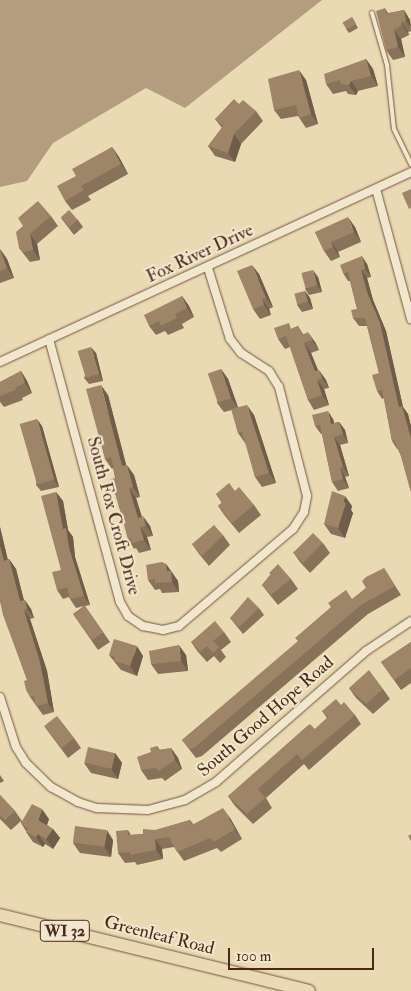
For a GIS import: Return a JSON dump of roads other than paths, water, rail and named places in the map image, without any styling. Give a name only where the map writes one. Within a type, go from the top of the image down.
[{"type":"main road","name":"Greenleaf Road","points":[[0,915],[309,991]]},
{"type":"street","name":"Fox River Drive","points":[[0,362],[208,268],[411,172]]},
{"type":"street","points":[[376,189],[411,319]]},
{"type":"street","name":"South Fox Croft Drive","points":[[49,339],[124,610],[143,626],[163,630],[185,623],[293,529],[304,512],[307,496],[279,387],[269,371],[241,353],[230,339],[208,268]]},
{"type":"street","name":"South Good Hope Road","points":[[0,697],[16,747],[32,770],[51,787],[78,802],[97,808],[148,810],[185,800],[216,782],[350,665],[411,621]]},
{"type":"lane","points":[[372,13],[387,65],[394,128],[411,164]]}]
